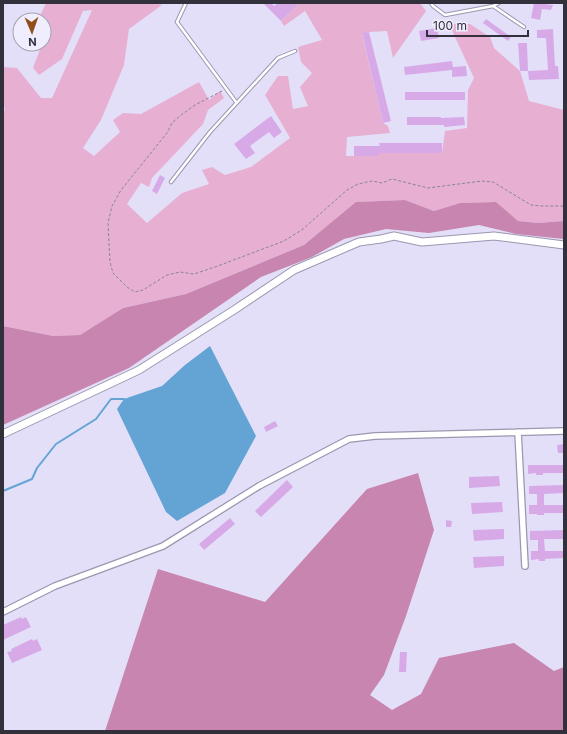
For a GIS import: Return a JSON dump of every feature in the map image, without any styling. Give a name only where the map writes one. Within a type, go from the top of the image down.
[{"type":"street","points":[[3,434],[139,370],[294,270],[359,242],[394,236],[422,242],[494,236],[564,245]]},
{"type":"street","points":[[3,612],[55,586],[163,546],[259,486],[349,440],[375,436],[564,431]]},
{"type":"street","points":[[518,432],[525,566]]},
{"type":"lane","points":[[186,3],[177,22],[236,102]]},
{"type":"lane","points":[[431,3],[445,15],[493,6],[499,3]]},
{"type":"lane","points":[[493,6],[524,27]]},
{"type":"lane","points":[[171,182],[210,132],[236,102],[278,58],[295,51]]},
{"type":"path","points":[[226,89],[195,105],[172,123],[167,134],[121,190],[112,206],[108,223],[110,262],[113,273],[127,287],[135,292],[143,290],[166,275],[180,272],[194,274],[284,241],[303,229],[347,190],[358,184],[372,181],[382,183],[392,179],[428,188],[482,181],[493,182],[531,205],[564,206]]},
{"type":"shaded area","points":[[46,3],[156,3],[162,5],[129,29],[124,65],[101,120],[83,148],[94,156],[120,132],[113,120],[123,113],[141,114],[199,82],[209,100],[220,91],[224,98],[208,110],[203,124],[152,178],[149,187],[141,183],[127,204],[147,223],[182,193],[209,184],[202,170],[212,167],[225,175],[251,167],[290,138],[265,95],[278,76],[288,76],[293,109],[308,106],[300,87],[312,73],[301,62],[298,47],[322,40],[305,11],[284,26],[281,21],[300,3],[420,3],[426,11],[393,58],[387,31],[362,34],[383,123],[388,126],[390,133],[347,137],[346,156],[379,156],[379,153],[442,153],[445,131],[467,128],[468,90],[474,78],[449,24],[470,24],[490,37],[494,48],[520,71],[529,101],[564,110],[564,221],[538,223],[518,221],[495,202],[460,203],[434,211],[405,200],[357,202],[304,245],[186,294],[123,308],[80,335],[53,336],[3,326],[3,111],[5,111],[3,99],[3,67],[17,68],[41,98],[52,98],[92,10],[83,11],[62,59],[39,75],[33,68],[39,52],[52,52],[52,12],[42,12]]},
{"type":"shaded area","points":[[405,200],[434,211],[460,203],[496,202],[518,221],[538,223],[564,221],[564,239],[516,234],[479,225],[429,233],[386,229],[344,239],[312,257],[261,277],[129,368],[3,425],[3,326],[53,336],[80,335],[123,308],[186,294],[304,245],[356,202]]},
{"type":"shaded area","points":[[418,473],[434,530],[406,616],[384,675],[370,695],[392,710],[421,694],[439,658],[514,643],[554,671],[564,667],[564,731],[105,731],[158,569],[265,602],[367,489]]},
{"type":"water","points":[[210,346],[256,436],[225,493],[177,521],[166,512],[117,409],[124,399],[162,386],[185,365]]},
{"type":"building","points":[[263,3],[271,3],[274,6],[278,3],[300,3],[281,21]]},
{"type":"building","points":[[534,3],[553,5],[551,10],[542,9],[540,20],[531,18]]},
{"type":"building","points":[[486,19],[511,37],[508,41],[483,23]]},
{"type":"building","points":[[437,28],[439,38],[421,41],[419,31]]},
{"type":"building","points":[[553,29],[555,66],[558,66],[559,79],[529,80],[528,71],[548,70],[546,38],[537,38],[537,30]]},
{"type":"building","points":[[369,32],[391,121],[383,123],[362,33]]},
{"type":"building","points":[[518,43],[527,43],[528,71],[520,71]]},
{"type":"building","points":[[452,61],[453,67],[466,66],[467,76],[452,77],[452,70],[405,75],[404,67]]},
{"type":"building","points":[[405,92],[465,92],[465,100],[405,100]]},
{"type":"building","points":[[271,116],[282,132],[274,138],[269,132],[250,146],[255,153],[246,159],[234,144]]},
{"type":"building","points":[[407,117],[464,117],[465,125],[444,127],[444,125],[407,125]]},
{"type":"building","points":[[379,143],[442,143],[442,153],[379,153],[379,156],[354,156],[354,146],[380,146]]},
{"type":"building","points":[[160,175],[165,178],[157,194],[152,191]]},
{"type":"building","points":[[275,421],[278,426],[266,432],[264,427]]},
{"type":"building","points":[[564,444],[564,453],[558,453],[557,445]]},
{"type":"building","points":[[528,465],[564,465],[564,473],[543,473],[543,475],[536,475],[536,473],[528,474]]},
{"type":"building","points":[[499,476],[500,486],[469,488],[469,477]]},
{"type":"building","points":[[287,480],[293,487],[261,517],[255,511]]},
{"type":"building","points":[[564,485],[564,493],[544,494],[544,505],[564,505],[564,513],[544,513],[544,515],[529,514],[529,505],[537,505],[537,494],[529,494],[529,486]]},
{"type":"building","points":[[502,502],[503,512],[472,514],[471,503]]},
{"type":"building","points":[[230,518],[235,524],[204,550],[199,544]]},
{"type":"building","points":[[446,520],[452,521],[451,527],[446,527]]},
{"type":"building","points":[[504,529],[504,539],[474,541],[473,530]]},
{"type":"building","points":[[564,530],[564,539],[544,539],[545,551],[564,551],[564,558],[545,559],[545,561],[539,561],[539,559],[531,560],[531,551],[538,551],[538,540],[530,540],[530,531]]},
{"type":"building","points":[[504,556],[504,566],[474,568],[473,557]]},
{"type":"building","points":[[21,617],[22,619],[26,617],[31,627],[3,640],[3,625]]},
{"type":"building","points":[[32,639],[33,641],[37,639],[42,650],[12,663],[7,652],[12,651],[11,649]]},
{"type":"building","points":[[400,652],[407,652],[406,672],[399,672]]},
{"type":"waterway","points":[[3,491],[32,479],[37,468],[56,444],[96,419],[111,399],[124,399]]}]
